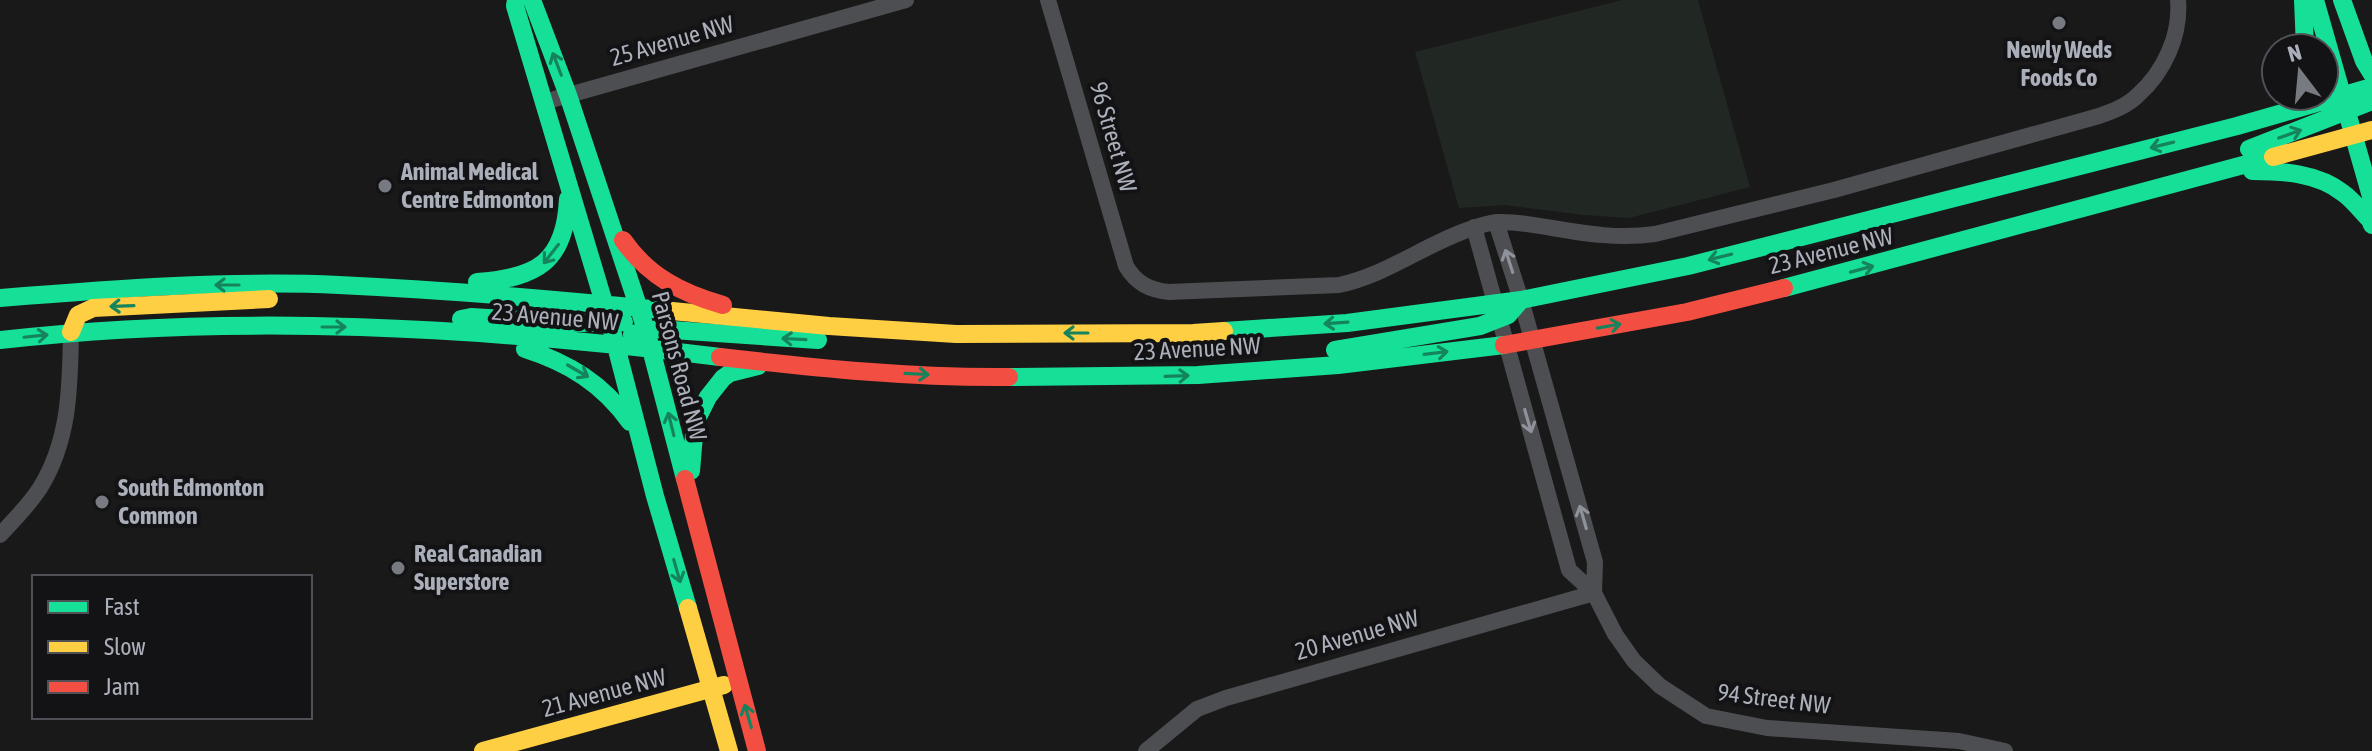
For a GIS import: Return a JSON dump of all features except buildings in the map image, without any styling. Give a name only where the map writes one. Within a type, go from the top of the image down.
[{"type":"main road","name":"Parsons Road NW","points":[[516,0],[515,6],[558,153],[628,327],[690,500],[757,751]]},
{"type":"main road","name":"Parsons Road NW","points":[[532,0],[591,164],[628,327],[655,496],[729,751]]},
{"type":"main road","points":[[2303,0],[2305,32]]},
{"type":"main road","points":[[2315,0],[2361,109],[2353,135],[2372,200]]},
{"type":"main road","points":[[2342,0],[2364,61],[2372,74]]},
{"type":"main road","name":"23 Avenue NW","points":[[0,298],[210,285],[361,286],[628,327],[772,363],[975,377],[1127,377],[1338,365],[1502,325],[1521,300],[1688,266],[2237,126],[2361,109],[2372,87]]},
{"type":"main road","points":[[546,109],[570,154],[628,327],[692,556],[716,599]]},
{"type":"main road","points":[[2085,208],[2361,109]]},
{"type":"main road","points":[[2237,126],[2262,112]]},
{"type":"main road","name":"23 Avenue NW","points":[[956,334],[1193,333],[1347,323],[1502,325],[1531,335],[1702,308],[1853,271],[2372,130]]},
{"type":"main road","points":[[361,286],[383,282],[490,282],[523,276],[539,269],[556,251],[566,223],[568,199],[558,153]]},
{"type":"main road","points":[[591,164],[627,245],[651,273],[678,291],[746,310],[956,334]]},
{"type":"main road","points":[[2217,172],[2276,171],[2320,181],[2339,190],[2372,225]]},
{"type":"main road","points":[[71,332],[78,315],[93,308],[260,301],[338,285]]},
{"type":"main road","points":[[402,327],[471,317],[865,342],[956,334]]},
{"type":"main road","points":[[1231,373],[1331,350],[1502,325]]},
{"type":"main road","name":"23 Avenue NW","points":[[0,340],[71,332],[228,327],[402,327],[451,331],[628,327]]},
{"type":"main road","points":[[451,331],[555,358],[591,378],[611,396],[629,420],[655,496]]},
{"type":"main road","points":[[690,500],[692,434],[708,397],[730,373],[772,363]]},
{"type":"main road","name":"21 Avenue NW","points":[[483,751],[738,681]]},
{"type":"street","name":"25 Avenue NW","points":[[546,109],[568,95],[906,0]]},
{"type":"street","name":"96 Street NW","points":[[1048,0],[1123,258],[1139,282],[1156,291],[1169,292],[1339,285],[1359,281],[1438,241],[1474,227]]},
{"type":"street","points":[[1474,227],[1496,222],[1525,224],[1607,237],[1668,231],[1834,190],[2119,108],[2148,84],[2171,49],[2179,18],[2178,0]]},
{"type":"street","name":"94 Street NW","points":[[1496,222],[1595,562],[1594,593]]},
{"type":"street","name":"94 Street NW","points":[[1474,227],[1569,570],[1594,593],[1615,634],[1634,661],[1660,686],[1706,716],[1767,728],[1959,741],[2005,751]]},
{"type":"street","points":[[0,535],[40,487],[57,451],[69,401],[71,332]]},
{"type":"street","name":"20 Avenue NW","points":[[1146,751],[1197,709],[1226,698],[1594,593]]},
{"type":"shaded area","points":[[1622,0],[1698,0],[1750,187],[1629,218],[1505,205],[1459,208],[1415,52]]},
{"type":"traffic: fast","points":[[516,0],[515,6],[610,323],[688,608]]},
{"type":"traffic: fast","points":[[532,0],[568,95],[646,330],[685,479]]},
{"type":"traffic: fast","points":[[2303,0],[2304,32]]},
{"type":"traffic: fast","points":[[2315,0],[2372,200]]},
{"type":"traffic: fast","points":[[2342,0],[2364,61],[2372,74]]},
{"type":"traffic: fast","points":[[1224,331],[1347,323],[1521,300],[1688,266],[2237,126],[2372,87]]},
{"type":"traffic: fast","points":[[2249,149],[2372,101]]},
{"type":"traffic: fast","points":[[1784,288],[2273,157]]},
{"type":"traffic: fast","points":[[2252,171],[2287,173],[2322,181],[2350,199],[2372,225]]},
{"type":"traffic: fast","points":[[477,282],[516,276],[544,263],[561,238],[568,199]]},
{"type":"traffic: fast","points":[[0,298],[169,286],[297,284],[548,299],[672,311]]},
{"type":"traffic: fast","points":[[1335,350],[1480,326],[1508,315],[1521,300]]},
{"type":"traffic: fast","points":[[461,319],[624,322]]},
{"type":"traffic: fast","points":[[0,340],[180,327],[360,327],[541,338],[720,357]]},
{"type":"traffic: fast","points":[[632,334],[658,329],[818,340]]},
{"type":"traffic: fast","points":[[1009,377],[1198,375],[1338,365],[1504,345]]},
{"type":"traffic: fast","points":[[525,349],[584,376],[630,422]]},
{"type":"traffic: fast","points":[[691,471],[695,423],[708,397],[730,373],[758,366]]},
{"type":"traffic: slow","points":[[2273,157],[2372,130]]},
{"type":"traffic: slow","points":[[71,332],[78,315],[93,308],[269,299]]},
{"type":"traffic: slow","points":[[672,311],[956,334],[1224,331]]},
{"type":"traffic: slow","points":[[688,608],[729,751]]},
{"type":"traffic: slow","points":[[483,751],[724,685]]},
{"type":"traffic: jam","points":[[623,240],[643,264],[667,282],[723,305]]},
{"type":"traffic: jam","points":[[1504,345],[1687,312],[1784,288]]},
{"type":"traffic: jam","points":[[720,357],[901,374],[1009,377]]},
{"type":"traffic: jam","points":[[685,479],[757,751]]},
{"type":"place","name":"Newly Weds Foods Co","points":[[2059,23]]},
{"type":"place","name":"Animal Medical Centre Edmonton","points":[[385,186]]},
{"type":"place","name":"South Edmonton Common","points":[[102,502]]},
{"type":"place","name":"Real Canadian Superstore","points":[[398,568]]}]
